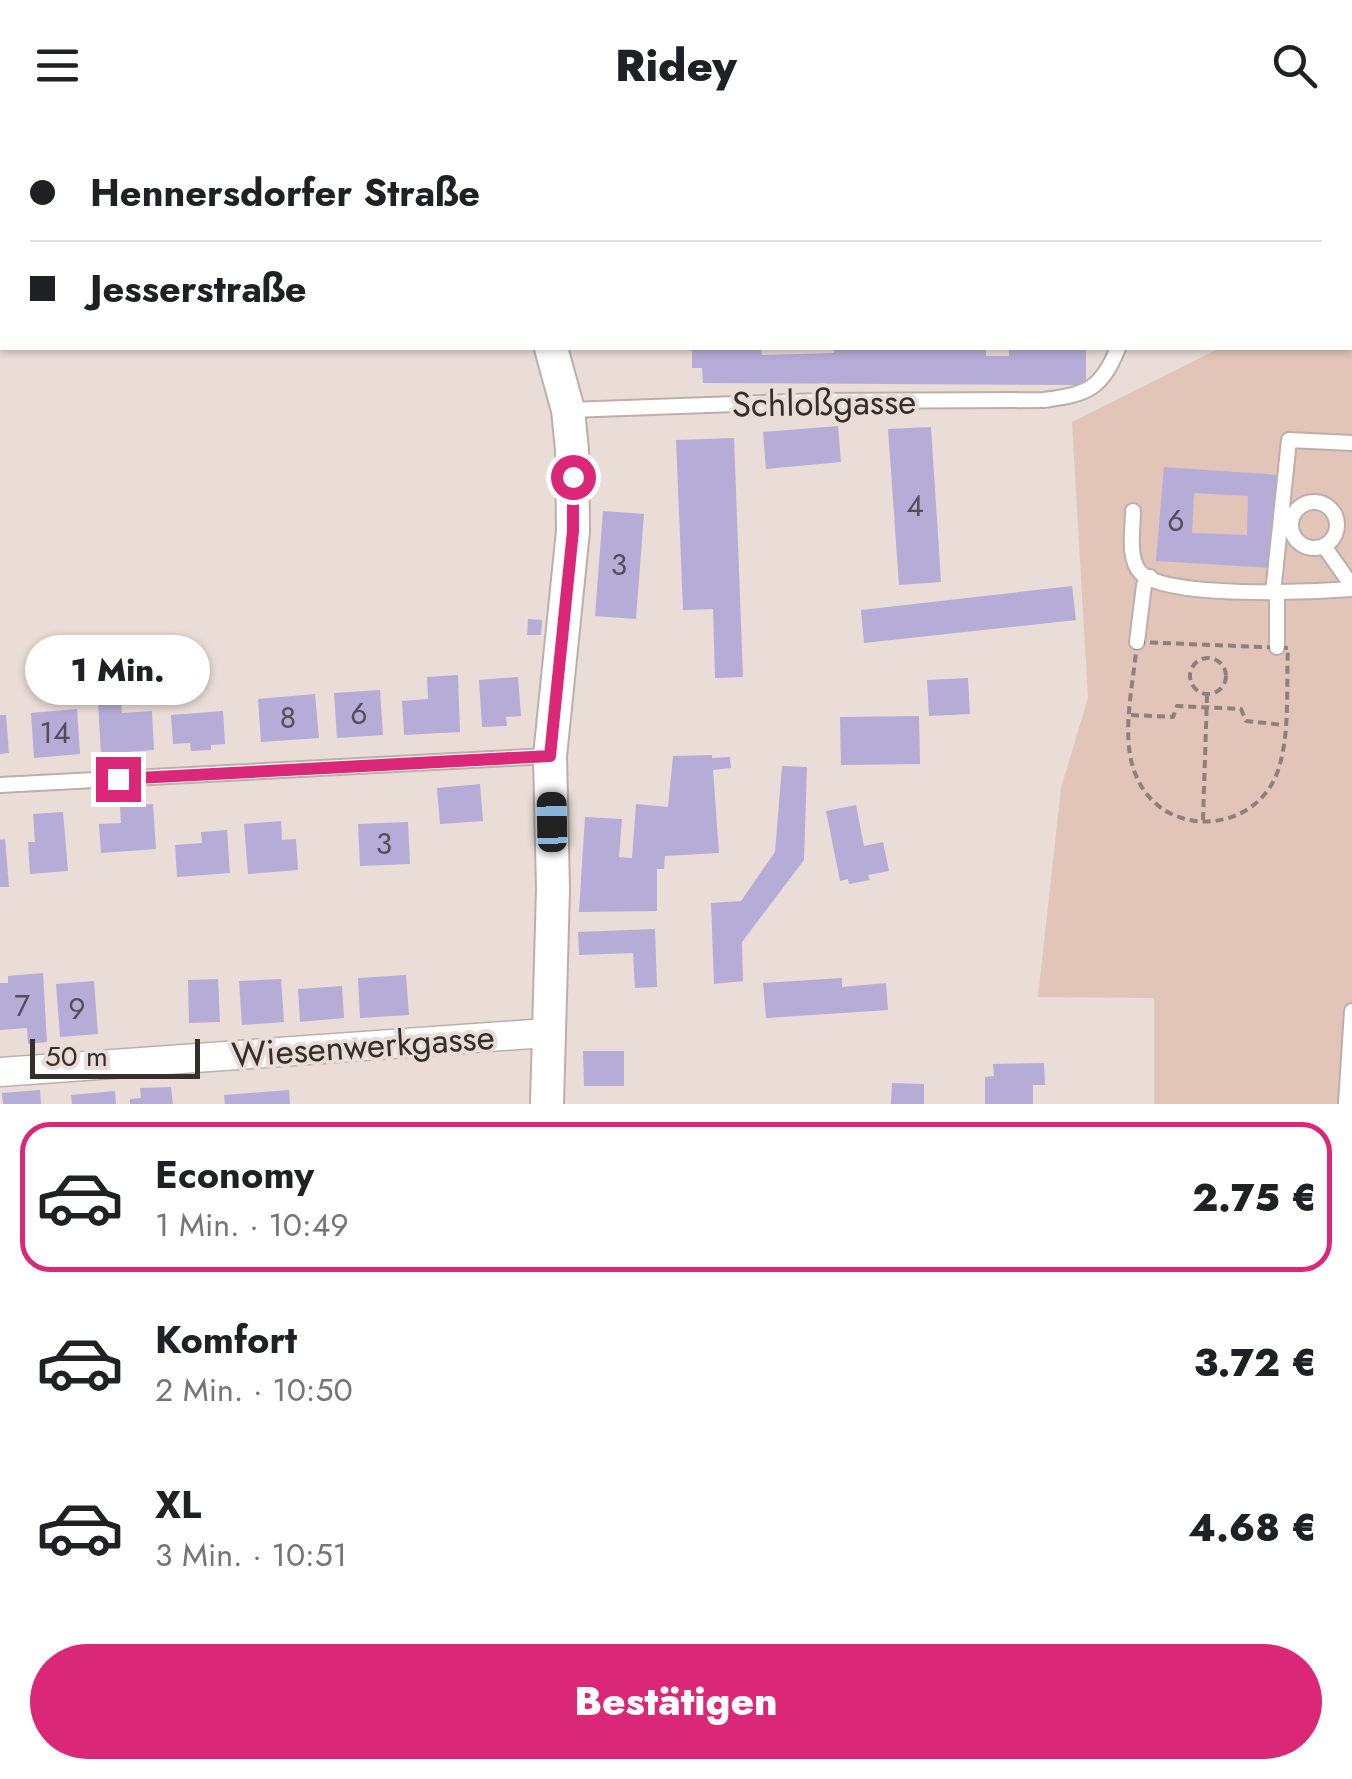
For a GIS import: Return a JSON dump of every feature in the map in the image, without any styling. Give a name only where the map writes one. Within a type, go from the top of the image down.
[{"type":"street","points":[[547,1104],[552,889],[550,756],[573,531],[568,410],[552,350]]},
{"type":"street","name":"Wiesenwerkgasse","points":[[0,1072],[546,1033]]},
{"type":"lane","name":"Schloßgasse","points":[[568,410],[821,401],[1044,400],[1080,395],[1102,380],[1117,350]]},
{"type":"lane","points":[[1277,647],[1275,593],[1289,440],[1352,443]]},
{"type":"lane","points":[[1133,511],[1132,550],[1142,573],[1209,589],[1275,593],[1352,588],[1324,546]]},
{"type":"lane","points":[[1137,642],[1144,585],[1150,577]]},
{"type":"lane","points":[[0,785],[550,756]]},
{"type":"lane","points":[[1346,1104],[1352,1011]]},
{"type":"path","points":[[1137,642],[1288,648],[1280,764],[1260,800],[1241,813],[1203,821],[1174,818],[1153,804],[1142,790],[1129,754],[1137,642]]},
{"type":"path","points":[[1208,658],[1209,645]]},
{"type":"path","points":[[1208,658],[1220,661],[1227,678],[1222,689],[1207,695],[1194,688],[1189,678],[1197,661],[1208,658]]},
{"type":"path","points":[[1203,821],[1207,695]]},
{"type":"path","points":[[1131,716],[1173,718],[1177,706],[1241,709],[1246,721],[1284,725]]},
{"type":"shaded area","points":[[1216,350],[1352,350],[1352,1104],[1154,1104],[1154,998],[1038,997],[1061,788],[1088,698],[1072,422]]},
{"type":"building","points":[[692,350],[761,350],[762,355],[834,350],[986,350],[986,356],[1009,356],[1009,350],[1086,350],[1086,385],[703,383],[702,368],[692,368]]},
{"type":"building","points":[[838,426],[841,462],[766,469],[763,432]]},
{"type":"building","points":[[931,427],[941,582],[899,585],[888,429]]},
{"type":"building","points":[[734,438],[743,677],[715,678],[713,609],[683,610],[676,440]]},
{"type":"building","points":[[1164,467],[1278,475],[1272,568],[1156,561]],"holes":[[[1194,493],[1248,496],[1247,535],[1192,533]]]},
{"type":"building","points":[[603,511],[644,514],[636,619],[595,616]]},
{"type":"building","points":[[1072,586],[1076,620],[864,643],[861,610]]},
{"type":"building","points":[[528,619],[542,620],[541,635],[527,635]]},
{"type":"building","points":[[458,675],[460,732],[404,735],[402,701],[428,699],[427,677]]},
{"type":"building","points":[[518,677],[521,716],[506,717],[507,726],[482,727],[479,680]]},
{"type":"building","points":[[968,678],[970,714],[929,716],[927,680]]},
{"type":"building","points":[[380,690],[383,735],[337,738],[334,693]]},
{"type":"building","points":[[315,694],[319,738],[261,742],[258,699]]},
{"type":"building","points":[[121,702],[122,713],[152,711],[154,750],[101,754],[98,703]]},
{"type":"building","points":[[77,709],[80,754],[34,758],[31,713]]},
{"type":"building","points":[[223,711],[225,744],[211,745],[211,750],[191,751],[190,743],[173,744],[171,715]]},
{"type":"building","points":[[0,715],[6,715],[9,753],[0,754]]},
{"type":"building","points":[[919,716],[920,764],[841,765],[840,717]]},
{"type":"building","points":[[673,756],[730,757],[731,768],[713,770],[719,853],[665,856],[664,869],[657,869],[657,911],[579,912],[585,817],[622,819],[619,857],[632,858],[636,804],[668,807]]},
{"type":"building","points":[[782,766],[807,767],[804,860],[742,942],[743,981],[714,984],[711,903],[741,901],[775,852]]},
{"type":"building","points":[[480,784],[483,821],[440,824],[437,788]]},
{"type":"building","points":[[153,804],[156,849],[101,853],[99,824],[121,823],[120,806]]},
{"type":"building","points":[[856,805],[864,846],[883,842],[889,871],[849,884],[848,879],[840,881],[826,811]]},
{"type":"building","points":[[63,812],[68,871],[30,874],[28,842],[35,842],[33,814]]},
{"type":"building","points":[[281,821],[282,840],[296,839],[298,870],[248,874],[244,824]]},
{"type":"building","points":[[408,822],[410,864],[360,866],[358,824]]},
{"type":"building","points":[[227,830],[230,873],[177,877],[175,845],[202,843],[201,832]]},
{"type":"building","points":[[5,839],[9,887],[0,887],[0,840]]},
{"type":"building","points":[[655,929],[657,987],[635,988],[633,953],[579,955],[578,932]]},
{"type":"building","points":[[43,973],[47,1042],[28,1044],[27,1028],[0,1030],[0,983],[8,983],[8,976]]},
{"type":"building","points":[[406,975],[409,1015],[360,1018],[358,978]]},
{"type":"building","points":[[842,978],[842,987],[886,983],[888,1010],[766,1018],[763,983]]},
{"type":"building","points":[[218,979],[220,1022],[189,1023],[188,980]]},
{"type":"building","points":[[281,979],[284,1022],[242,1025],[239,981]]},
{"type":"building","points":[[94,981],[98,1034],[60,1037],[56,984]]},
{"type":"building","points":[[342,986],[344,1018],[300,1022],[298,989]]},
{"type":"building","points":[[583,1051],[624,1051],[624,1086],[584,1086]]},
{"type":"building","points":[[1044,1063],[1045,1085],[1033,1085],[1033,1104],[985,1104],[985,1077],[994,1076],[993,1064]]},
{"type":"building","points":[[892,1083],[924,1084],[924,1104],[891,1104]]},
{"type":"building","points":[[171,1087],[173,1104],[130,1104],[130,1099],[141,1098],[140,1088]]},
{"type":"building","points":[[40,1090],[41,1104],[3,1104],[2,1093]]},
{"type":"building","points":[[289,1090],[290,1104],[225,1104],[224,1095]]},
{"type":"building","points":[[115,1091],[116,1104],[72,1104],[71,1095]]},
{"type":"route","points":[[118,779],[550,756],[573,531],[573,477]]}]
